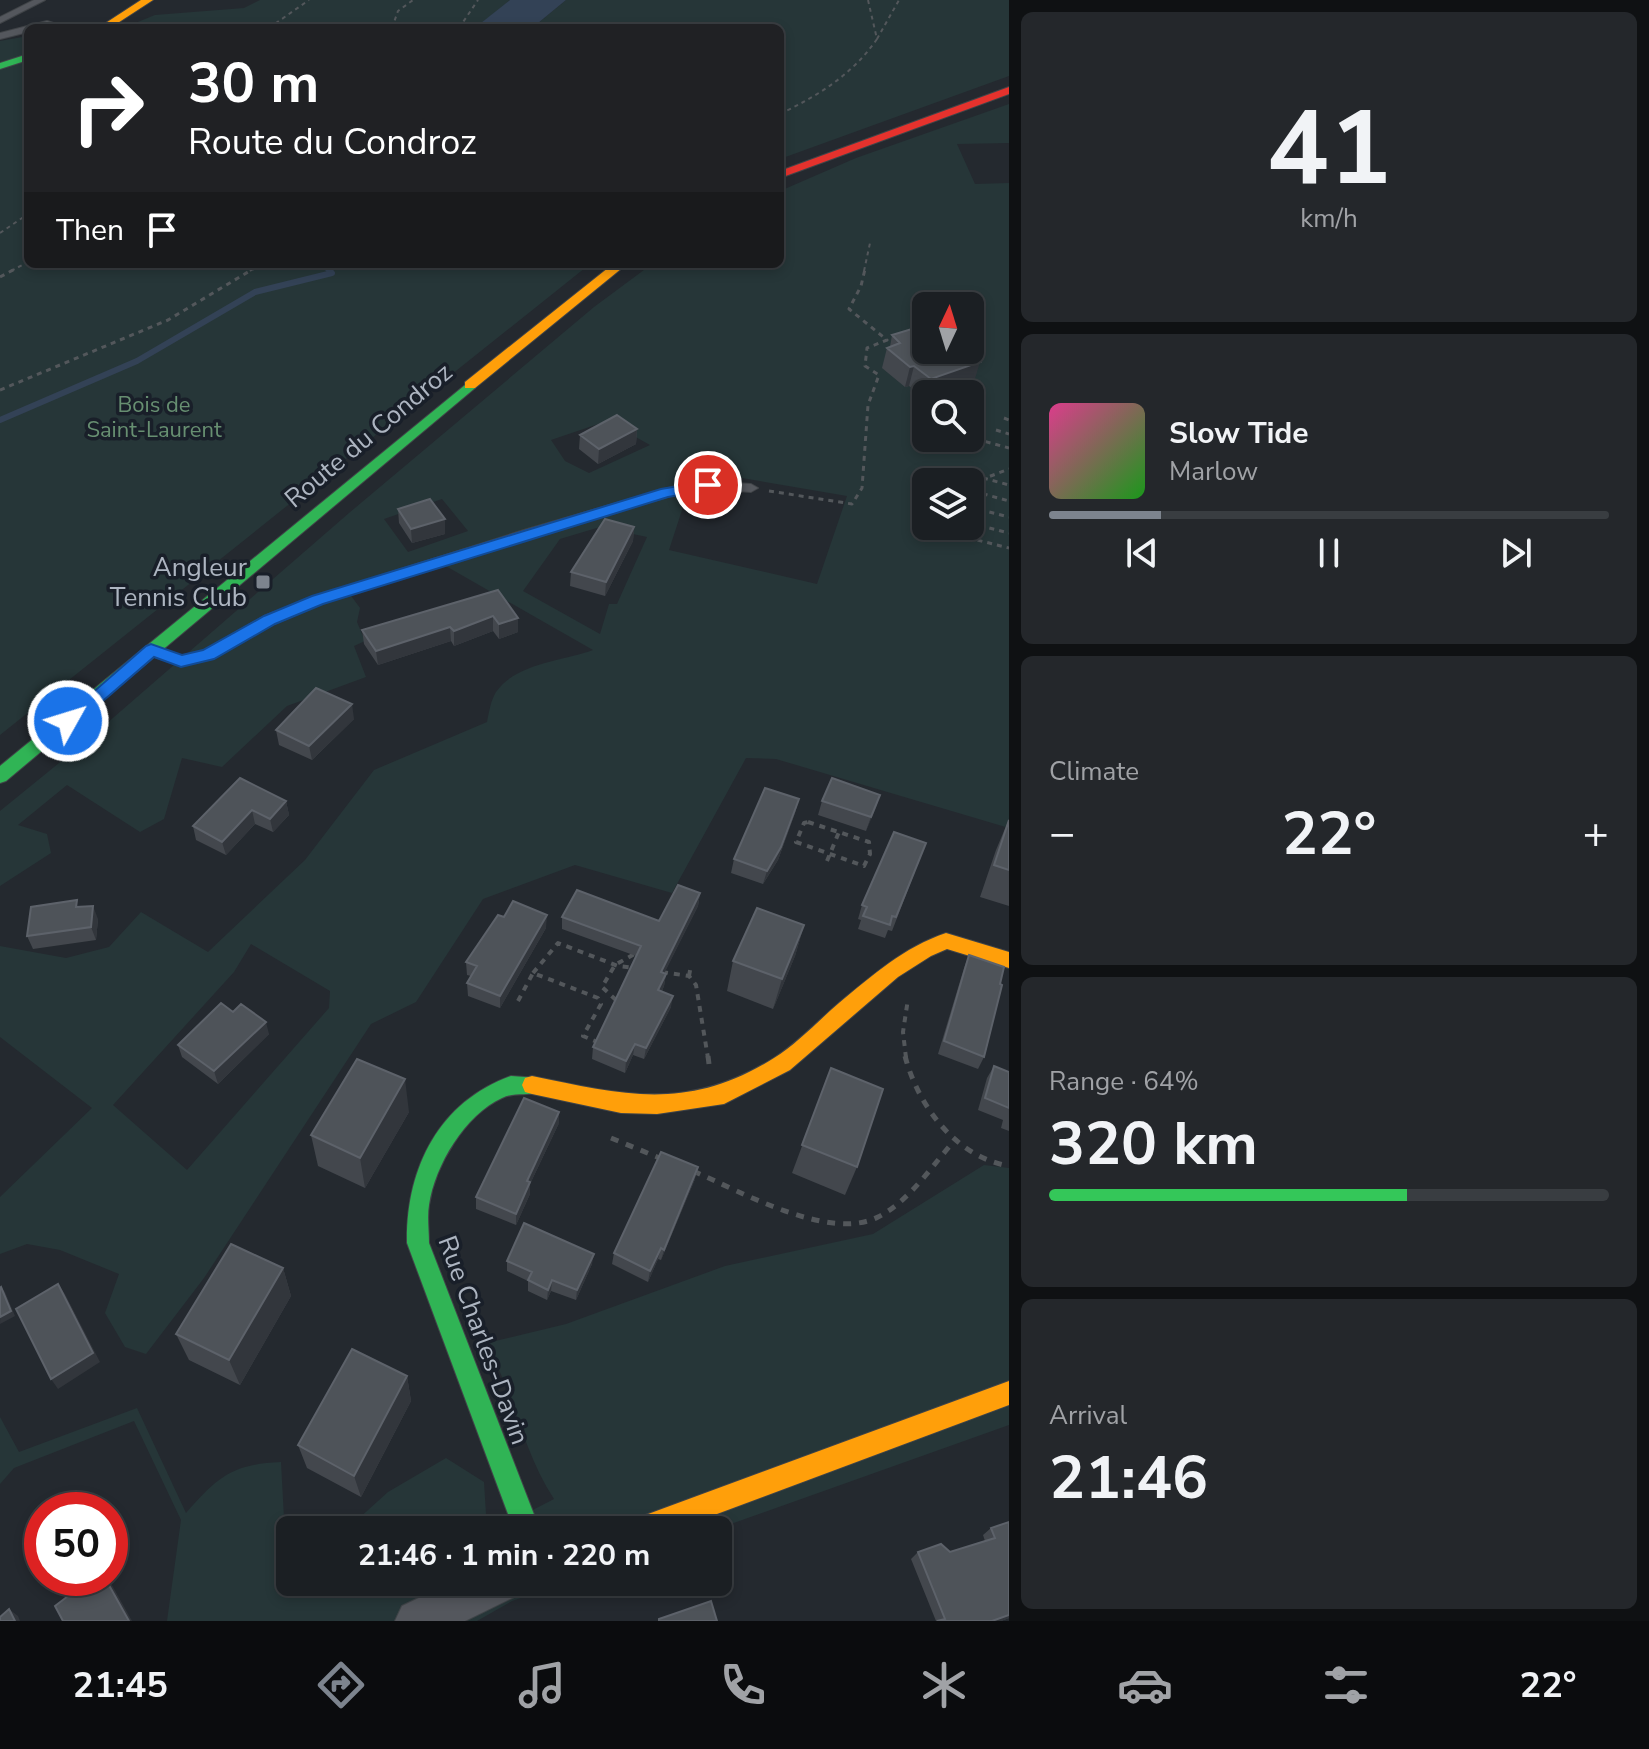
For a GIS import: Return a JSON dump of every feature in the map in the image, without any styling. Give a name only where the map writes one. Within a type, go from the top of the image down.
[{"type":"main road","points":[[109,24],[148,0]]},
{"type":"main road","points":[[0,66],[24,58]]},
{"type":"main road","points":[[784,174],[1009,90]]},
{"type":"main road","name":"Route du Condroz","points":[[0,776],[552,317],[616,268]]},
{"type":"main road","name":"Rue Charles-Davin","points":[[522,1516],[418,1243],[419,1200],[430,1171],[455,1124],[469,1107],[494,1091],[526,1084],[621,1104],[657,1105],[724,1095],[783,1064],[898,966],[946,941],[1009,960]]},
{"type":"main road","points":[[678,1516],[1009,1393]]},
{"type":"street","points":[[417,1621],[470,1596]]},
{"type":"lane","points":[[0,8],[23,0]]},
{"type":"lane","points":[[0,20],[41,0]]},
{"type":"lane","points":[[0,36],[24,30]]},
{"type":"lane","points":[[151,650],[181,661],[208,655],[269,620],[318,600],[529,533],[680,489],[708,485],[751,488]]},
{"type":"path","points":[[275,24],[309,0]]},
{"type":"path","points":[[393,24],[398,11],[413,0]]},
{"type":"path","points":[[462,24],[478,0]]},
{"type":"path","points":[[868,0],[877,39]]},
{"type":"path","points":[[784,112],[819,95],[863,61],[899,0]]},
{"type":"path","points":[[0,233],[24,217]]},
{"type":"path","points":[[751,488],[852,504],[862,488],[868,405],[879,375],[865,366],[867,348],[887,340],[849,309],[861,286],[870,243]]},
{"type":"path","points":[[0,277],[24,264]]},
{"type":"path","points":[[0,390],[162,323],[235,284],[255,268]]},
{"type":"path","points":[[996,430],[1009,434]]},
{"type":"path","points":[[984,441],[1009,448]]},
{"type":"path","points":[[985,478],[1009,469]]},
{"type":"path","points":[[985,478],[1009,485]]},
{"type":"path","points":[[984,495],[1009,501]]},
{"type":"path","points":[[984,511],[1009,517]]},
{"type":"path","points":[[984,527],[1009,533]]},
{"type":"path","points":[[978,540],[1009,548]]},
{"type":"path","points":[[804,823],[839,832],[869,842],[871,847],[864,866],[796,842],[804,823]]},
{"type":"path","points":[[827,861],[839,832]]},
{"type":"path","points":[[518,1001],[533,973],[558,943],[615,965],[643,970]]},
{"type":"path","points":[[598,998],[615,965],[645,948]]},
{"type":"path","points":[[689,976],[691,965]]},
{"type":"path","points":[[898,966],[908,979],[909,987],[903,1021],[907,1064],[931,1107],[956,1139],[995,1166],[1009,1166]]},
{"type":"path","points":[[655,971],[689,976],[696,985],[712,1076],[724,1095]]},
{"type":"path","points":[[533,973],[598,998],[601,1004],[583,1036],[597,1042]]},
{"type":"path","points":[[602,987],[616,1000]]},
{"type":"path","points":[[609,1137],[665,1160]]},
{"type":"path","points":[[679,1166],[814,1220],[840,1226],[875,1219],[902,1200],[956,1139]]},
{"type":"green space","points":[[260,0],[510,0],[482,23],[487,24],[133,24],[155,15],[244,8]]},
{"type":"green space","points":[[566,0],[1009,0],[1009,76],[784,158],[784,24],[537,24]]},
{"type":"green space","name":"Bois de Saint-Laurent","points":[[24,37],[24,268],[585,268],[0,735],[0,41]]},
{"type":"green space","points":[[1009,104],[1009,143],[957,144],[975,184],[1009,183],[1009,828],[776,759],[746,758],[672,893],[575,865],[483,899],[416,1002],[371,1024],[204,1278],[146,1354],[125,1347],[105,1313],[119,1274],[60,1250],[27,1244],[0,1254],[0,1197],[92,1108],[0,1037],[0,946],[66,958],[109,947],[141,912],[208,952],[305,860],[374,770],[487,722],[496,692],[515,675],[541,664],[593,650],[444,565],[349,593],[360,608],[357,622],[365,641],[354,646],[366,677],[287,706],[222,767],[182,758],[164,819],[140,832],[67,785],[18,825],[47,834],[51,853],[0,886],[0,811],[91,737],[349,513],[594,307],[647,268],[784,268],[784,189],[856,158]],"holes":[[[912,292],[984,292],[984,364],[950,364],[970,380],[984,380],[984,452],[912,452],[912,388],[909,386],[919,364],[912,364]],[[607,421],[650,445],[589,473],[565,461],[551,440]],[[695,470],[847,496],[817,584],[669,550]],[[442,499],[468,531],[408,552],[384,519]],[[600,527],[647,537],[617,604],[609,604],[600,634],[523,591],[560,539]],[[251,944],[330,991],[329,1008],[187,1170],[113,1105],[234,972]]]},
{"type":"green space","points":[[984,1165],[1009,1168],[1009,1425],[732,1524],[732,1516],[521,1516],[554,1499],[534,1462],[487,1345],[566,1324],[725,1266],[873,1234]]},
{"type":"green space","points":[[137,1408],[186,1513],[226,1475],[249,1466],[281,1462],[284,1516],[276,1516],[276,1596],[526,1596],[477,1621],[167,1621],[181,1520],[134,1421],[14,1468],[0,1484],[0,1417],[19,1452]]},
{"type":"green space","points":[[446,1458],[484,1482],[486,1516],[361,1516],[388,1492]]},
{"type":"water","points":[[510,0],[566,0],[537,24],[481,23]]},
{"type":"building","points":[[912,329],[912,364],[974,364],[931,379],[887,348],[900,343],[892,335]]},
{"type":"building","points":[[617,415],[637,429],[599,449],[580,435]]},
{"type":"building","points":[[430,499],[445,519],[411,529],[398,509]]},
{"type":"building","points":[[605,519],[634,527],[606,582],[571,572]]},
{"type":"building","points":[[498,590],[518,618],[499,624],[493,616],[454,631],[450,627],[376,651],[362,630]]},
{"type":"building","points":[[316,688],[352,704],[309,746],[276,730]]},
{"type":"building","points":[[240,778],[286,801],[270,819],[252,810],[222,842],[193,826]]},
{"type":"building","points":[[832,778],[880,795],[871,817],[822,801]]},
{"type":"building","points":[[765,788],[799,799],[781,847],[767,871],[734,859]]},
{"type":"building","points":[[1009,820],[1009,870],[994,865]]},
{"type":"building","points":[[894,832],[926,843],[890,925],[863,916],[867,907],[862,905]]},
{"type":"building","points":[[678,885],[700,893],[661,972],[666,974],[658,990],[673,996],[646,1048],[635,1044],[626,1061],[593,1047],[641,946],[562,917],[577,890],[659,921]]},
{"type":"building","points":[[77,900],[76,907],[93,906],[91,927],[27,936],[31,907]]},
{"type":"building","points":[[513,901],[547,915],[500,996],[467,983],[477,966],[466,962],[498,915],[504,917]]},
{"type":"building","points":[[757,908],[804,925],[782,979],[733,961]]},
{"type":"building","points":[[969,955],[1004,967],[984,1057],[944,1041]]},
{"type":"building","points":[[221,1003],[233,1012],[241,1004],[266,1022],[214,1071],[178,1045]]},
{"type":"building","points":[[357,1059],[405,1079],[360,1158],[311,1135]]},
{"type":"building","points":[[994,1066],[1009,1072],[1009,1108],[985,1098]]},
{"type":"building","points":[[831,1068],[883,1089],[857,1167],[802,1145]]},
{"type":"building","points":[[524,1098],[559,1112],[527,1181],[530,1182],[516,1214],[476,1197]]},
{"type":"building","points":[[661,1152],[698,1167],[664,1250],[661,1248],[650,1271],[614,1253]]},
{"type":"building","points":[[524,1223],[594,1254],[577,1290],[552,1280],[548,1290],[528,1280],[532,1272],[507,1261]]},
{"type":"building","points":[[231,1244],[283,1268],[229,1360],[176,1334]]},
{"type":"building","points":[[58,1284],[93,1353],[51,1379],[16,1309]]},
{"type":"building","points":[[0,1288],[11,1311],[0,1317]]},
{"type":"building","points":[[352,1349],[407,1376],[354,1476],[298,1445]]},
{"type":"building","points":[[1009,1522],[1009,1615],[992,1621],[937,1621],[945,1619],[918,1552],[941,1544],[950,1552],[995,1538],[991,1528]]},
{"type":"building","points":[[68,1596],[115,1596],[129,1621],[63,1621],[55,1606]]},
{"type":"building","points":[[711,1601],[717,1621],[659,1621],[659,1619]]},
{"type":"building","points":[[9,1609],[15,1621],[0,1621],[0,1617]]},
{"type":"waterway","points":[[0,420],[137,361],[255,292],[332,273],[327,268]]},
{"type":"traffic: fast","points":[[0,66],[24,58]]},
{"type":"traffic: fast","points":[[0,776],[470,385]]},
{"type":"traffic: fast","points":[[522,1516],[418,1243],[417,1216],[424,1181],[444,1141],[458,1122],[492,1092],[511,1085],[532,1085]]},
{"type":"traffic: slow","points":[[109,24],[148,0]]},
{"type":"traffic: slow","points":[[470,385],[616,268]]},
{"type":"traffic: slow","points":[[532,1085],[621,1104],[657,1105],[724,1095],[783,1064],[891,971],[924,950],[946,941],[1009,960]]},
{"type":"traffic: slow","points":[[678,1516],[1009,1393]]},
{"type":"traffic: jam","points":[[784,174],[1009,90]]},
{"type":"place","name":"Angleur Tennis Club","points":[[263,582]]},
{"type":"route","points":[[68,721],[151,650],[181,661],[208,655],[269,620],[318,600],[529,533],[680,489],[708,485]]}]
